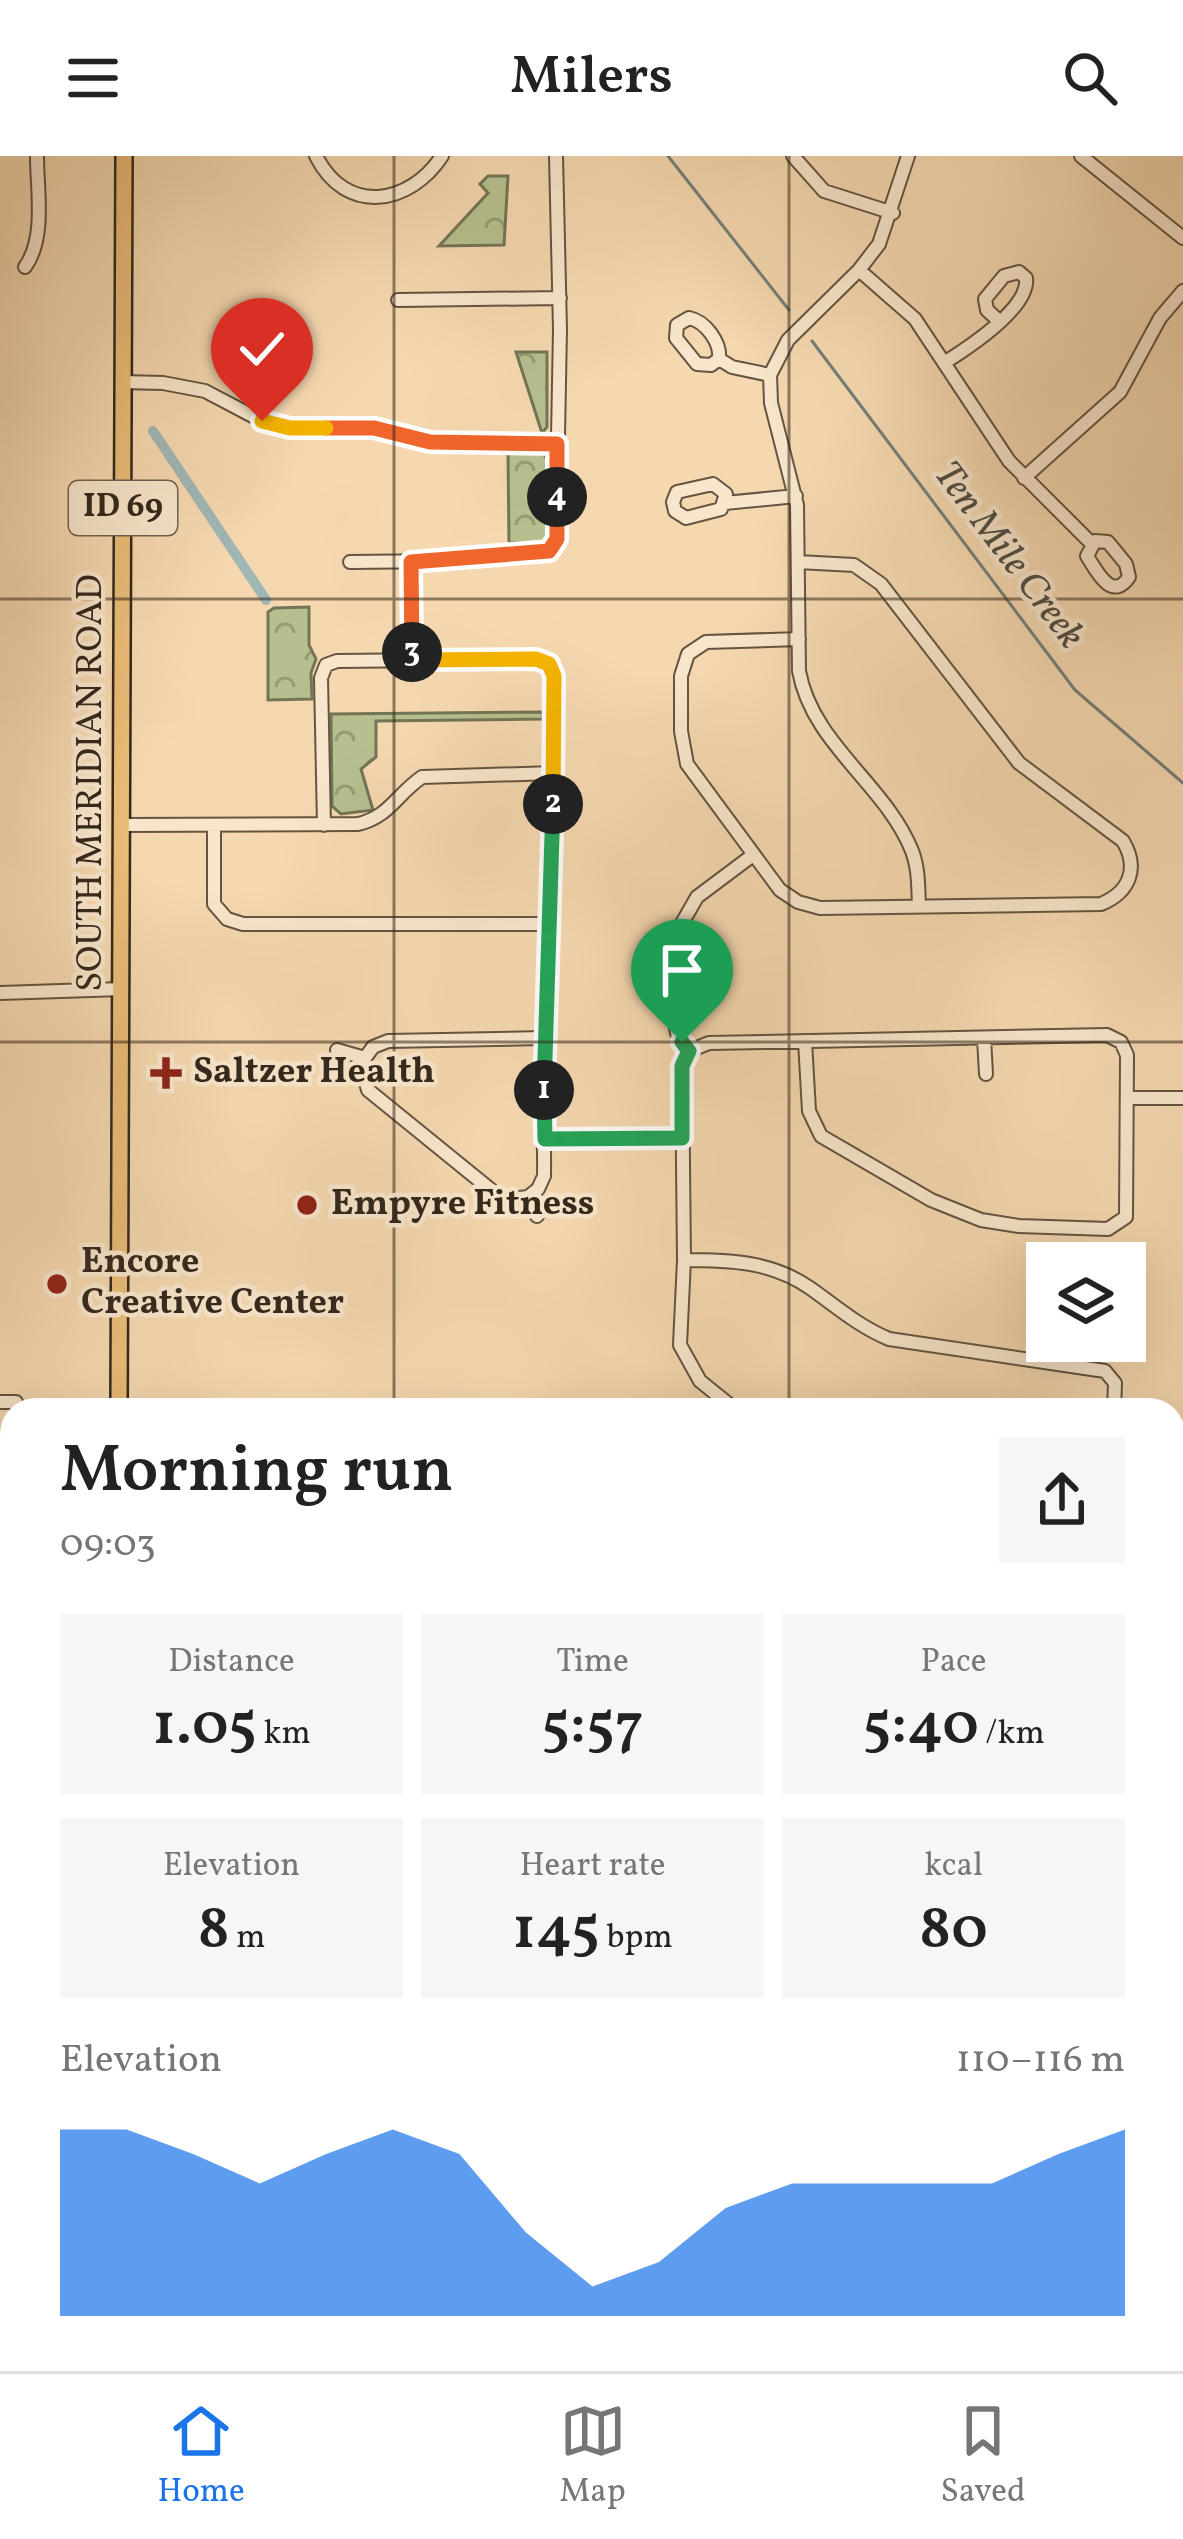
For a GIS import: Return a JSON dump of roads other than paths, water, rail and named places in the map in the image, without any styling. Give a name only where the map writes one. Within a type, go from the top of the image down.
[{"type":"main road","name":"SOUTH MERIDIAN ROAD","points":[[119,1398],[124,156]]},
{"type":"street","points":[[25,267],[37,238],[37,156]]},
{"type":"street","points":[[316,156],[348,190],[378,197],[409,191],[430,175],[442,156]]},
{"type":"street","points":[[350,562],[544,553],[553,548],[557,539],[560,298],[556,156]]},
{"type":"street","points":[[793,156],[824,191],[892,213]]},
{"type":"street","points":[[908,156],[880,244],[788,340],[770,376],[771,403],[796,496],[799,671],[808,703],[907,839],[917,871],[919,906]]},
{"type":"street","points":[[1081,156],[1183,238]]},
{"type":"street","points":[[859,270],[907,311],[1002,452],[1092,544]]},
{"type":"street","points":[[1024,478],[1120,392],[1160,318],[1183,291]]},
{"type":"street","points":[[398,300],[560,298]]},
{"type":"street","points":[[944,363],[975,344],[999,321]]},
{"type":"street","points":[[718,358],[732,367],[770,376]]},
{"type":"street","points":[[124,382],[205,391],[262,421],[290,428],[374,428],[430,442],[557,444]]},
{"type":"street","points":[[725,503],[796,496]]},
{"type":"street","points":[[411,562],[412,660]]},
{"type":"street","points":[[798,562],[854,566],[881,584],[1019,763],[1123,842],[1131,873],[1121,893],[1101,904],[919,906],[806,904],[780,890],[687,764],[681,731],[683,664],[706,642],[799,639]]},
{"type":"street","points":[[324,825],[321,678],[326,665],[337,661],[536,659],[549,664],[554,676],[551,924],[543,1039],[544,1176],[538,1189],[528,1197],[496,1194],[368,1090],[363,1072],[364,1058],[373,1047],[388,1041],[543,1039]]},
{"type":"street","points":[[122,825],[358,824],[385,815],[422,778],[554,773]]},
{"type":"street","points":[[214,825],[214,904],[227,920],[349,926],[551,924]]},
{"type":"street","points":[[689,1051],[677,1033],[674,1017],[685,915],[697,898],[753,855]]},
{"type":"street","points":[[0,993],[122,989]]},
{"type":"street","points":[[721,1398],[686,1362],[678,1331],[684,1260],[682,1066],[689,1051],[709,1043],[805,1041],[984,1038],[1107,1035],[1121,1042],[1127,1054],[1128,1210],[1124,1220],[1108,1229],[1019,1226],[963,1214],[828,1141],[814,1127],[808,1105],[805,1041]]},
{"type":"street","points":[[984,1038],[986,1074]]},
{"type":"street","points":[[337,1050],[364,1058]]},
{"type":"street","points":[[1127,1098],[1183,1098]]},
{"type":"street","points":[[545,1139],[682,1138]]},
{"type":"street","points":[[528,1197],[537,1216]]},
{"type":"street","points":[[684,1260],[742,1261],[781,1272],[857,1324],[889,1339],[1099,1369],[1111,1375],[1115,1398]]},
{"type":"waterway","name":"Ten Mile Creek","points":[[668,156],[789,310]]},
{"type":"waterway","name":"Ten Mile Creek","points":[[812,341],[1075,690],[1183,783]]},
{"type":"waterway","points":[[153,431],[266,600]]},
{"type":"place","name":"Saltzer Health","points":[[166,1073]]},
{"type":"place","name":"Empyre Fitness","points":[[307,1205]]},
{"type":"place","name":"Encore Creative Center","points":[[57,1284]]}]
